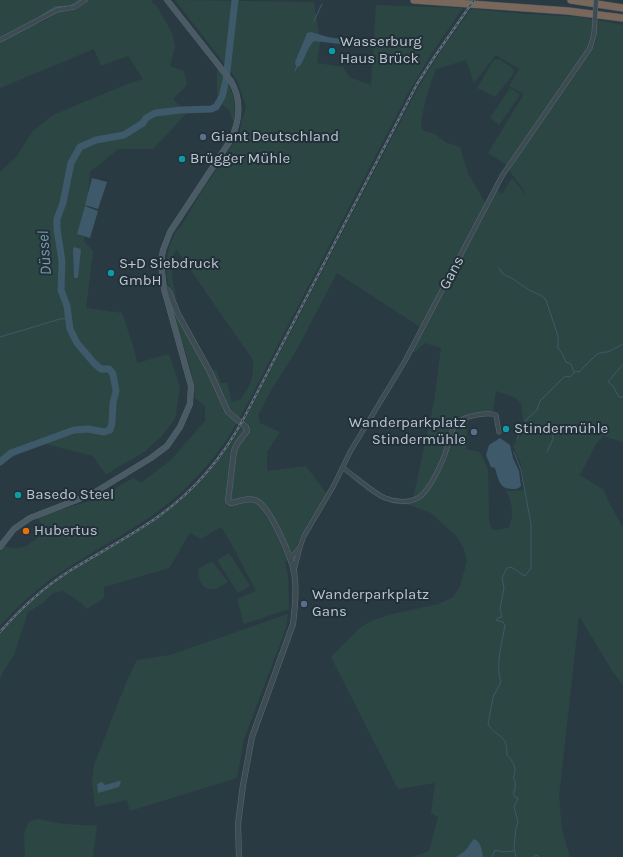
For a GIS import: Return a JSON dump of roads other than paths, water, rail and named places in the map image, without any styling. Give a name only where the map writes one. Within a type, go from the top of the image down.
[{"type":"highway","points":[[414,0],[568,11],[623,18]]},
{"type":"highway","points":[[571,0],[623,8]]},
{"type":"main road","points":[[0,547],[14,529],[26,520],[39,513],[92,494],[167,446],[184,421],[190,404],[191,386],[164,289],[162,263],[163,250],[168,236],[230,140],[236,127],[238,105],[236,92],[231,81],[167,0]]},
{"type":"street","points":[[0,40],[57,10],[75,7],[85,0]]},
{"type":"street","name":"Gans","points":[[294,570],[300,547],[312,521],[343,468],[350,452],[405,361],[502,176],[590,48],[594,34],[596,0]]},
{"type":"street","points":[[164,289],[168,292],[178,314],[210,370],[228,412],[246,427],[247,431],[237,444],[233,457],[228,501],[231,503],[244,499],[250,499],[263,506],[272,518],[294,570],[295,608],[293,624],[256,724],[249,750],[238,824],[239,857]]},
{"type":"street","points":[[343,468],[385,498],[400,501],[413,500],[424,493],[436,473],[446,453],[457,422],[466,418],[493,414],[496,415],[499,432]]},
{"type":"street","name":"Gans","points":[[290,559],[300,547]]},
{"type":"water","points":[[311,32],[341,39],[342,43],[314,41],[300,66],[296,67],[295,62],[307,33]]},
{"type":"water","points":[[92,178],[107,182],[98,209],[85,205]]},
{"type":"water","points":[[85,206],[98,211],[90,238],[77,234]]},
{"type":"water","points":[[74,247],[81,249],[78,278],[74,277]]},
{"type":"water","points":[[500,438],[510,445],[513,458],[519,471],[521,486],[517,489],[508,489],[502,485],[498,479],[495,468],[491,467],[486,455],[489,445]]},
{"type":"water","points":[[121,781],[119,787],[98,793],[97,784],[102,782],[105,785]]},
{"type":"water","points":[[474,839],[480,844],[483,857],[456,857],[465,851]]},
{"type":"waterway","points":[[70,6],[80,0]]},
{"type":"waterway","name":"Düssel","points":[[0,462],[11,453],[74,430],[88,429],[104,432],[110,430],[116,391],[113,374],[109,369],[101,369],[94,363],[77,343],[70,329],[67,306],[61,290],[62,261],[57,219],[63,203],[71,163],[80,147],[96,140],[124,135],[143,123],[146,118],[155,113],[211,109],[216,107],[222,97],[226,80],[235,0]]},
{"type":"waterway","points":[[314,21],[322,4]]},
{"type":"waterway","points":[[41,16],[55,7],[67,6]]},
{"type":"waterway","points":[[295,71],[297,66]]},
{"type":"waterway","points":[[499,268],[503,274],[542,296],[546,300],[558,336],[558,348],[566,362],[571,364],[574,372]]},
{"type":"waterway","points":[[0,337],[60,319],[69,318]]},
{"type":"waterway","points":[[517,439],[527,419],[537,410],[540,401],[565,376],[570,377],[576,371],[579,372],[597,354],[608,352],[623,344]]},
{"type":"waterway","points":[[623,364],[608,382],[613,386],[619,397],[623,397]]},
{"type":"waterway","points":[[547,452],[553,439],[553,435]]},
{"type":"waterway","points":[[514,452],[521,470],[531,524],[531,568],[525,576],[511,567],[507,568],[502,578],[504,588],[500,609],[502,617],[496,620],[503,622],[505,625],[499,661],[499,676],[501,682],[493,697],[488,724],[491,729],[503,739],[507,748],[507,755],[515,768],[513,778],[515,780],[515,791],[513,792],[515,797],[518,798],[514,807],[518,822],[514,848],[516,857]]},
{"type":"waterway","points":[[492,857],[495,850],[503,852],[514,851]]},
{"type":"waterway","points":[[533,857],[537,855],[539,857]]},
{"type":"railway","points":[[0,632],[25,606],[51,583],[138,530],[172,506],[196,484],[227,446],[244,418],[417,84],[474,0]]},
{"type":"place","name":"Wasserburg Haus Brück","points":[[332,51]]},
{"type":"place","name":"Giant Deutschland","points":[[203,137]]},
{"type":"place","name":"Brügger Mühle","points":[[182,159]]},
{"type":"place","name":"S+D Siebdruck GmbH","points":[[111,273]]},
{"type":"place","name":"Stindermühle","points":[[506,429]]},
{"type":"place","name":"Wanderparkplatz Stindermühle","points":[[474,432]]},
{"type":"place","name":"Basedo Steel","points":[[18,495]]},
{"type":"place","name":"Hubertus","points":[[26,531]]},
{"type":"place","name":"Wanderparkplatz Gans","points":[[304,604]]}]
